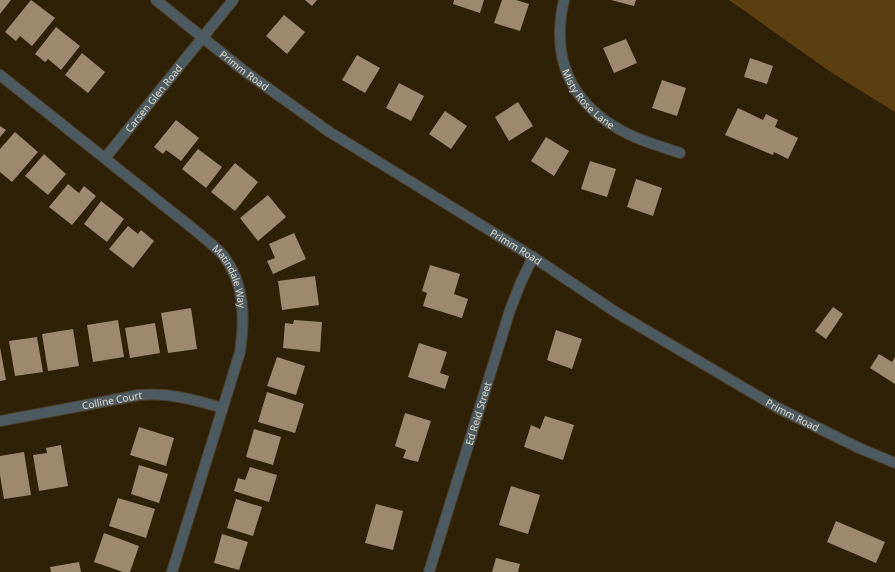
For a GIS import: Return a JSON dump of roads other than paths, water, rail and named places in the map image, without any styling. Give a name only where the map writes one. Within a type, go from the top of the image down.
[{"type":"street","name":"Primm Road","points":[[156,0],[243,70],[328,130],[533,257],[617,314],[771,404],[859,448],[895,463]]},
{"type":"street","name":"Carsen Glen Road","points":[[105,158],[233,0]]},
{"type":"street","name":"Misty Rose Lane","points":[[564,0],[558,32],[567,74],[575,90],[591,109],[609,123],[629,134],[680,153]]},
{"type":"street","name":"Matindale Way","points":[[0,75],[206,240],[221,254],[234,274],[242,297],[244,325],[240,352],[172,572]]},
{"type":"street","name":"Ed Reid Street","points":[[429,572],[510,310],[520,282],[533,257]]},
{"type":"street","name":"Colline Court","points":[[0,421],[139,395],[159,393],[176,395],[223,408]]}]
